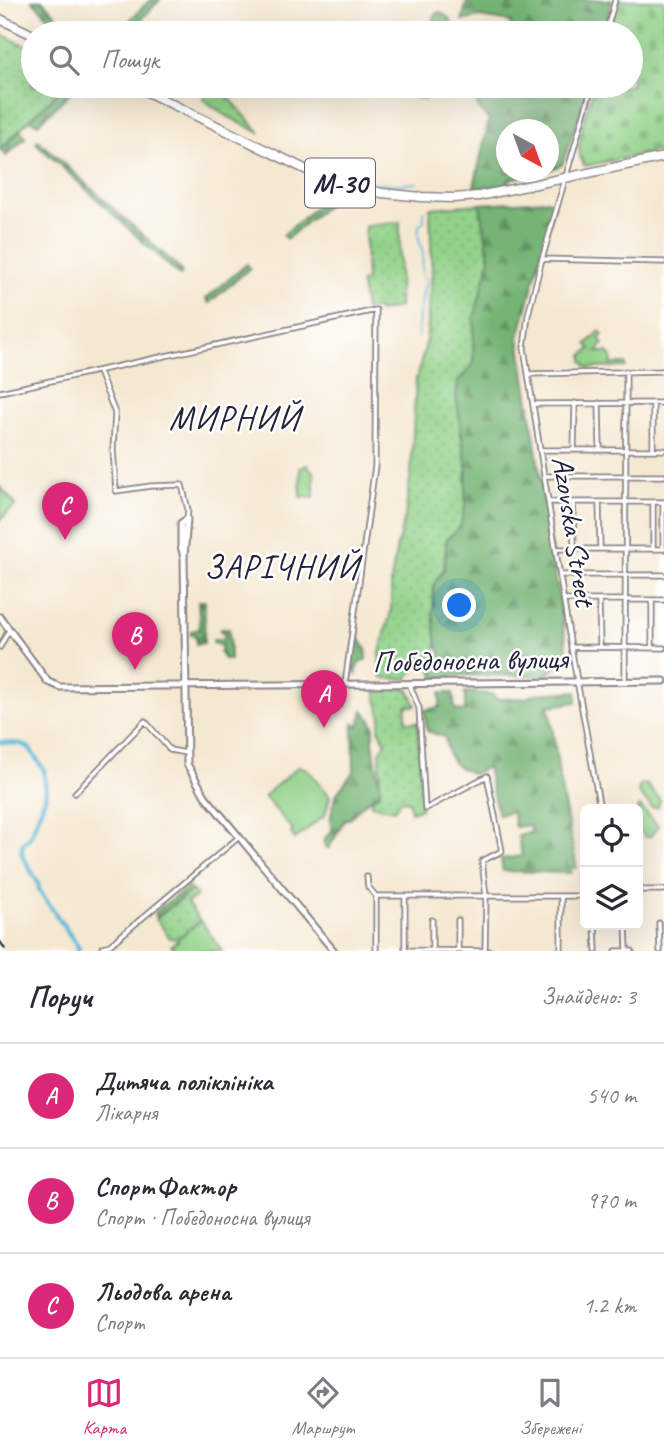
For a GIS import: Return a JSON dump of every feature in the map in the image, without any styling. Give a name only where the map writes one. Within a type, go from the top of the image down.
[{"type":"highway","points":[[0,19],[21,29]]},
{"type":"highway","name":"М-30","points":[[160,98],[315,174],[382,192],[453,198],[479,196],[664,157]]},
{"type":"street","points":[[609,21],[615,0]]},
{"type":"street","name":"Azovska Street","points":[[588,98],[542,259],[525,337],[528,374],[570,648],[599,804]]},
{"type":"street","points":[[542,259],[664,262]]},
{"type":"street","points":[[0,392],[376,310],[375,466],[345,684]]},
{"type":"street","points":[[528,374],[664,370]]},
{"type":"street","points":[[625,682],[626,371]]},
{"type":"street","points":[[99,372],[115,414],[113,449],[116,491],[182,485],[188,510],[187,519],[181,523],[181,546],[184,558],[186,752],[190,771],[199,788],[334,951]]},
{"type":"street","points":[[574,451],[575,403]]},
{"type":"street","points":[[599,403],[600,450]]},
{"type":"street","points":[[653,403],[653,450]]},
{"type":"street","points":[[533,404],[664,403]]},
{"type":"street","points":[[541,450],[664,450]]},
{"type":"street","points":[[545,476],[664,476]]},
{"type":"street","points":[[549,502],[663,502],[664,549],[556,549]]},
{"type":"street","points":[[573,502],[574,549]]},
{"type":"street","points":[[599,502],[600,548]]},
{"type":"street","points":[[653,502],[653,549]]},
{"type":"street","points":[[560,575],[664,575]]},
{"type":"street","points":[[564,600],[664,600]]},
{"type":"street","points":[[599,600],[600,648]]},
{"type":"street","points":[[652,601],[652,648]]},
{"type":"street","points":[[0,617],[9,630],[0,647]]},
{"type":"street","name":"Победоносна вулиця","points":[[9,630],[48,681],[55,686],[664,681]]},
{"type":"street","points":[[570,648],[664,648]]},
{"type":"street","points":[[409,683],[419,708],[425,809],[486,776],[502,851],[482,861],[486,896],[485,951]]},
{"type":"street","points":[[75,793],[145,721],[170,750],[186,752]]},
{"type":"street","points":[[103,947],[110,945],[239,837]]},
{"type":"street","points":[[366,877],[368,887],[376,896],[376,951]]},
{"type":"street","points":[[643,890],[664,890]]},
{"type":"street","points":[[376,896],[580,896]]},
{"type":"street","points":[[561,896],[561,951]]},
{"type":"street","points":[[405,897],[404,951],[491,951]]},
{"type":"street","points":[[432,920],[432,950]]},
{"type":"street","points":[[458,920],[458,951]]},
{"type":"street","points":[[659,923],[660,951]]},
{"type":"street","points":[[595,930],[596,951]]},
{"type":"street","points":[[616,951],[629,951],[627,930]]},
{"type":"green space","points":[[32,0],[42,0],[62,21],[52,21]]},
{"type":"green space","points":[[150,0],[160,0],[140,21],[129,21]]},
{"type":"green space","points":[[470,0],[612,0],[606,21],[505,21],[479,17],[462,21],[466,4]]},
{"type":"green space","points":[[617,0],[664,0],[664,150],[585,166],[579,149],[590,98],[643,98],[643,21],[611,21]]},
{"type":"green space","points":[[440,12],[451,21],[433,21],[435,14]]},
{"type":"green space","points":[[0,34],[21,44],[21,98],[52,98],[0,149]]},
{"type":"green space","points":[[53,98],[65,98],[38,124],[30,120]]},
{"type":"green space","points":[[230,98],[260,133],[223,114],[203,99]]},
{"type":"green space","points":[[479,98],[585,98],[562,165],[559,166],[559,119],[496,119],[496,182],[508,182],[474,187],[489,120],[477,106]]},
{"type":"green space","points":[[20,130],[26,137],[6,156],[0,149]]},
{"type":"green space","points":[[38,140],[179,268],[182,273],[180,276],[36,143]]},
{"type":"green space","points":[[337,189],[341,193],[287,239],[283,235]]},
{"type":"green space","points":[[548,200],[554,204],[519,338],[569,662],[558,665],[547,676],[465,675],[434,678],[431,662],[442,655],[437,645],[433,613],[434,584],[444,569],[447,539],[460,527],[465,508],[467,468],[456,396],[458,382],[473,364],[474,318],[490,259],[480,204]]},
{"type":"green space","points":[[480,204],[490,259],[475,316],[475,363],[458,382],[461,434],[467,468],[465,508],[460,527],[447,539],[444,569],[434,584],[433,613],[437,645],[429,665],[414,667],[414,672],[410,673],[408,679],[382,678],[380,652],[391,611],[391,581],[405,517],[411,472],[416,379],[428,326],[432,275],[430,208]]},
{"type":"green space","points":[[400,222],[399,307],[379,312],[378,309],[365,310],[361,283],[366,280],[365,226]]},
{"type":"green space","points":[[247,264],[250,268],[209,303],[206,299]]},
{"type":"green space","points":[[600,331],[603,335],[599,339],[603,344],[597,352],[608,352],[612,358],[611,364],[626,364],[626,367],[588,368],[583,361],[583,355],[591,349],[587,344]]},
{"type":"green space","points":[[307,465],[314,473],[314,498],[301,497],[300,468]]},
{"type":"green space","points":[[0,487],[16,505],[0,520]]},
{"type":"green space","points":[[198,601],[205,601],[204,643],[196,644],[196,636],[190,634],[191,631],[200,629]]},
{"type":"green space","points":[[358,627],[367,659],[358,664],[356,675],[353,659]]},
{"type":"green space","points":[[220,629],[229,629],[230,660],[224,659],[220,653],[222,646],[213,643],[214,639],[224,639],[224,632]]},
{"type":"green space","points":[[408,688],[416,706],[406,706],[406,722],[418,722],[421,808],[411,812],[409,801],[401,800],[394,810],[371,805],[371,800],[380,794],[380,752],[386,743],[379,729],[381,717],[375,689]]},
{"type":"green space","points":[[576,691],[577,702],[549,706],[562,794],[577,868],[571,868],[571,873],[503,871],[501,859],[522,856],[518,836],[532,832],[529,825],[515,827],[512,811],[498,815],[487,767],[474,774],[455,765],[445,737],[427,731],[424,710],[440,707],[440,693],[453,693],[455,710],[465,711],[465,692],[491,694],[497,699]]},
{"type":"green space","points":[[363,710],[374,727],[373,741],[380,789],[376,796],[368,800],[350,819],[345,819],[329,848],[323,841],[332,830],[330,821],[335,796],[354,771],[353,723],[359,726]]},
{"type":"green space","points":[[299,766],[307,769],[330,796],[325,815],[295,839],[291,833],[293,830],[264,796]]},
{"type":"green space","points":[[643,784],[660,800],[658,807],[652,808],[638,792]]},
{"type":"green space","points":[[643,809],[658,826],[650,837],[645,837]]},
{"type":"green space","points":[[188,886],[190,891],[157,917],[154,913]]},
{"type":"green space","points":[[192,890],[197,896],[187,903],[200,921],[177,939],[170,938],[156,919]]},
{"type":"green space","points":[[201,921],[222,951],[172,951],[174,949],[171,945]]},
{"type":"waterway","points":[[310,167],[362,182],[417,183]]},
{"type":"waterway","points":[[418,338],[419,314],[426,281],[422,271],[423,254],[418,235],[419,225],[424,221],[424,211]]},
{"type":"waterway","points":[[0,742],[21,744],[29,748],[44,770],[46,795],[30,837],[22,845],[22,855],[38,883],[39,890],[79,948],[77,951]]},
{"type":"railway","points":[[0,941],[6,951]]},
{"type":"place","name":"Льодова арена","points":[[65,540]]},
{"type":"place","name":"СпортФактор","points":[[135,670]]},
{"type":"place","name":"Дитяча поліклініка","points":[[324,728]]},
{"type":"district","name":"МИРНИЙ","points":[[235,418]]},
{"type":"district","name":"ЗАРІЧНИЙ","points":[[282,567]]}]
